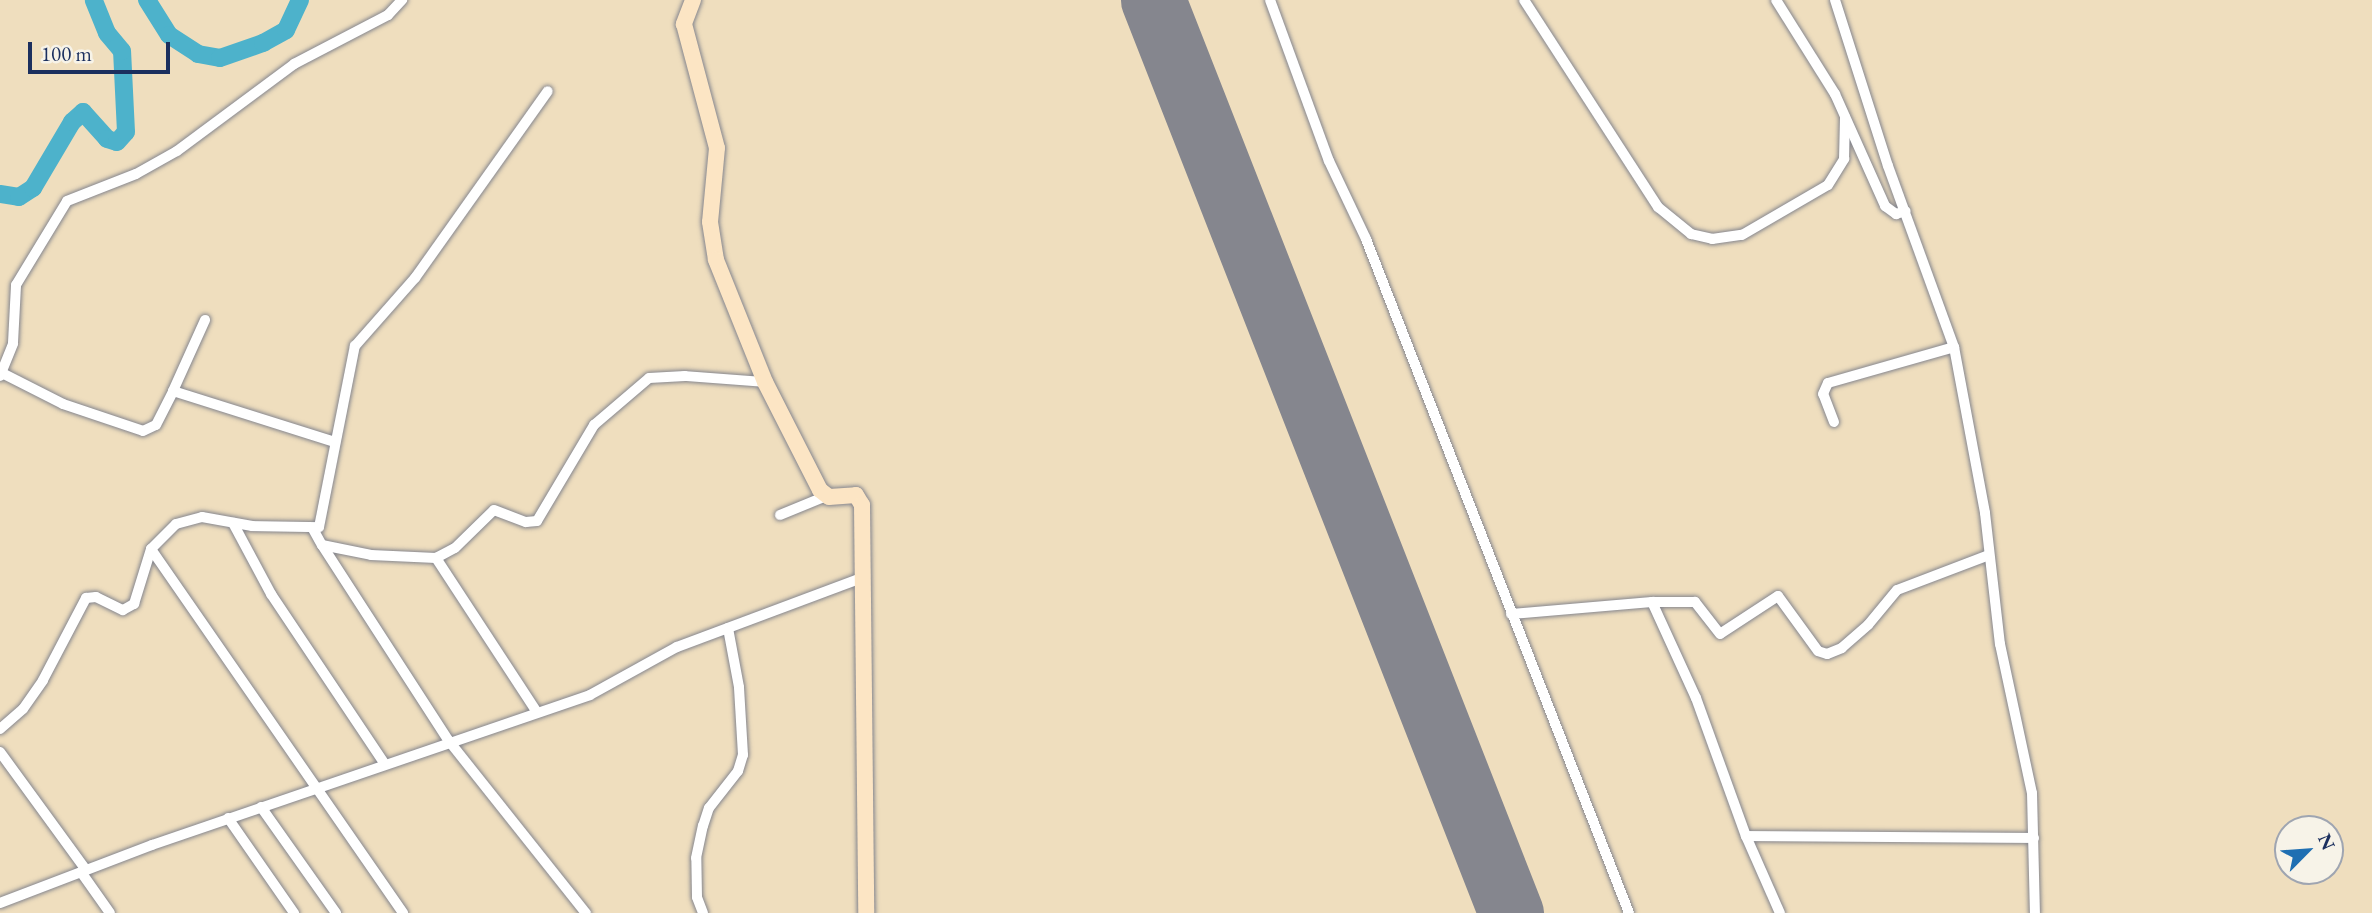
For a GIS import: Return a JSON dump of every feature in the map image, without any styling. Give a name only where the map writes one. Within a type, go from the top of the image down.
[{"type":"street","points":[[205,320],[156,425],[143,432],[63,404],[1,374],[13,343],[16,285],[67,201],[136,174],[177,151],[293,64],[388,15],[402,0]]},
{"type":"street","points":[[693,0],[685,18],[685,35],[718,157],[710,222],[712,247],[765,382],[826,496]]},
{"type":"street","points":[[1270,0],[1329,161],[1366,239],[1629,913]]},
{"type":"street","points":[[1524,0],[1658,207],[1691,234],[1712,239],[1742,235],[1828,185],[1844,159],[1845,117]]},
{"type":"street","points":[[1776,0],[1845,117],[1885,206],[1896,214],[1906,211]]},
{"type":"street","points":[[1835,0],[1954,347],[1989,555],[2000,644],[2032,793],[2035,913]]},
{"type":"street","points":[[0,729],[23,709],[43,680],[86,598],[96,597],[123,610],[134,604],[151,549],[160,537],[190,518],[313,529],[321,523],[355,345],[415,278],[548,91]]},
{"type":"street","points":[[1833,422],[1823,394],[1828,383],[1954,347]]},
{"type":"street","points":[[322,545],[371,555],[436,558],[456,548],[494,510],[533,524],[594,425],[649,378],[685,376],[738,383],[765,382]]},
{"type":"street","points":[[173,391],[335,442]]},
{"type":"street","points":[[780,515],[826,496],[860,498],[866,913]]},
{"type":"street","points":[[233,523],[271,594],[384,763]]},
{"type":"street","points":[[313,529],[449,741],[586,913]]},
{"type":"street","points":[[151,549],[403,913]]},
{"type":"street","points":[[1511,614],[1652,601],[1695,602],[1720,634],[1777,596],[1818,651],[1827,654],[1842,648],[1868,625],[1897,590],[1989,555]]},
{"type":"street","points":[[436,558],[536,711]]},
{"type":"street","points":[[0,903],[384,763],[590,695],[677,646],[862,578]]},
{"type":"street","points":[[1652,601],[1696,698],[1746,836],[1780,913]]},
{"type":"street","points":[[703,913],[696,897],[696,871],[703,826],[709,808],[738,771],[743,755],[739,687],[728,628]]},
{"type":"street","points":[[0,752],[84,871],[110,913]]},
{"type":"street","points":[[261,807],[336,913]]},
{"type":"street","points":[[228,818],[294,913]]},
{"type":"street","points":[[1746,836],[2034,838]]},
{"type":"waterway","points":[[0,194],[19,197],[33,188],[72,122],[83,112],[107,139],[117,142],[126,132],[122,51],[107,33],[94,0]]},
{"type":"waterway","points":[[147,0],[169,35],[198,54],[220,58],[263,43],[286,30],[300,0]]},
{"type":"runway","points":[[1153,0],[1511,913]]}]
